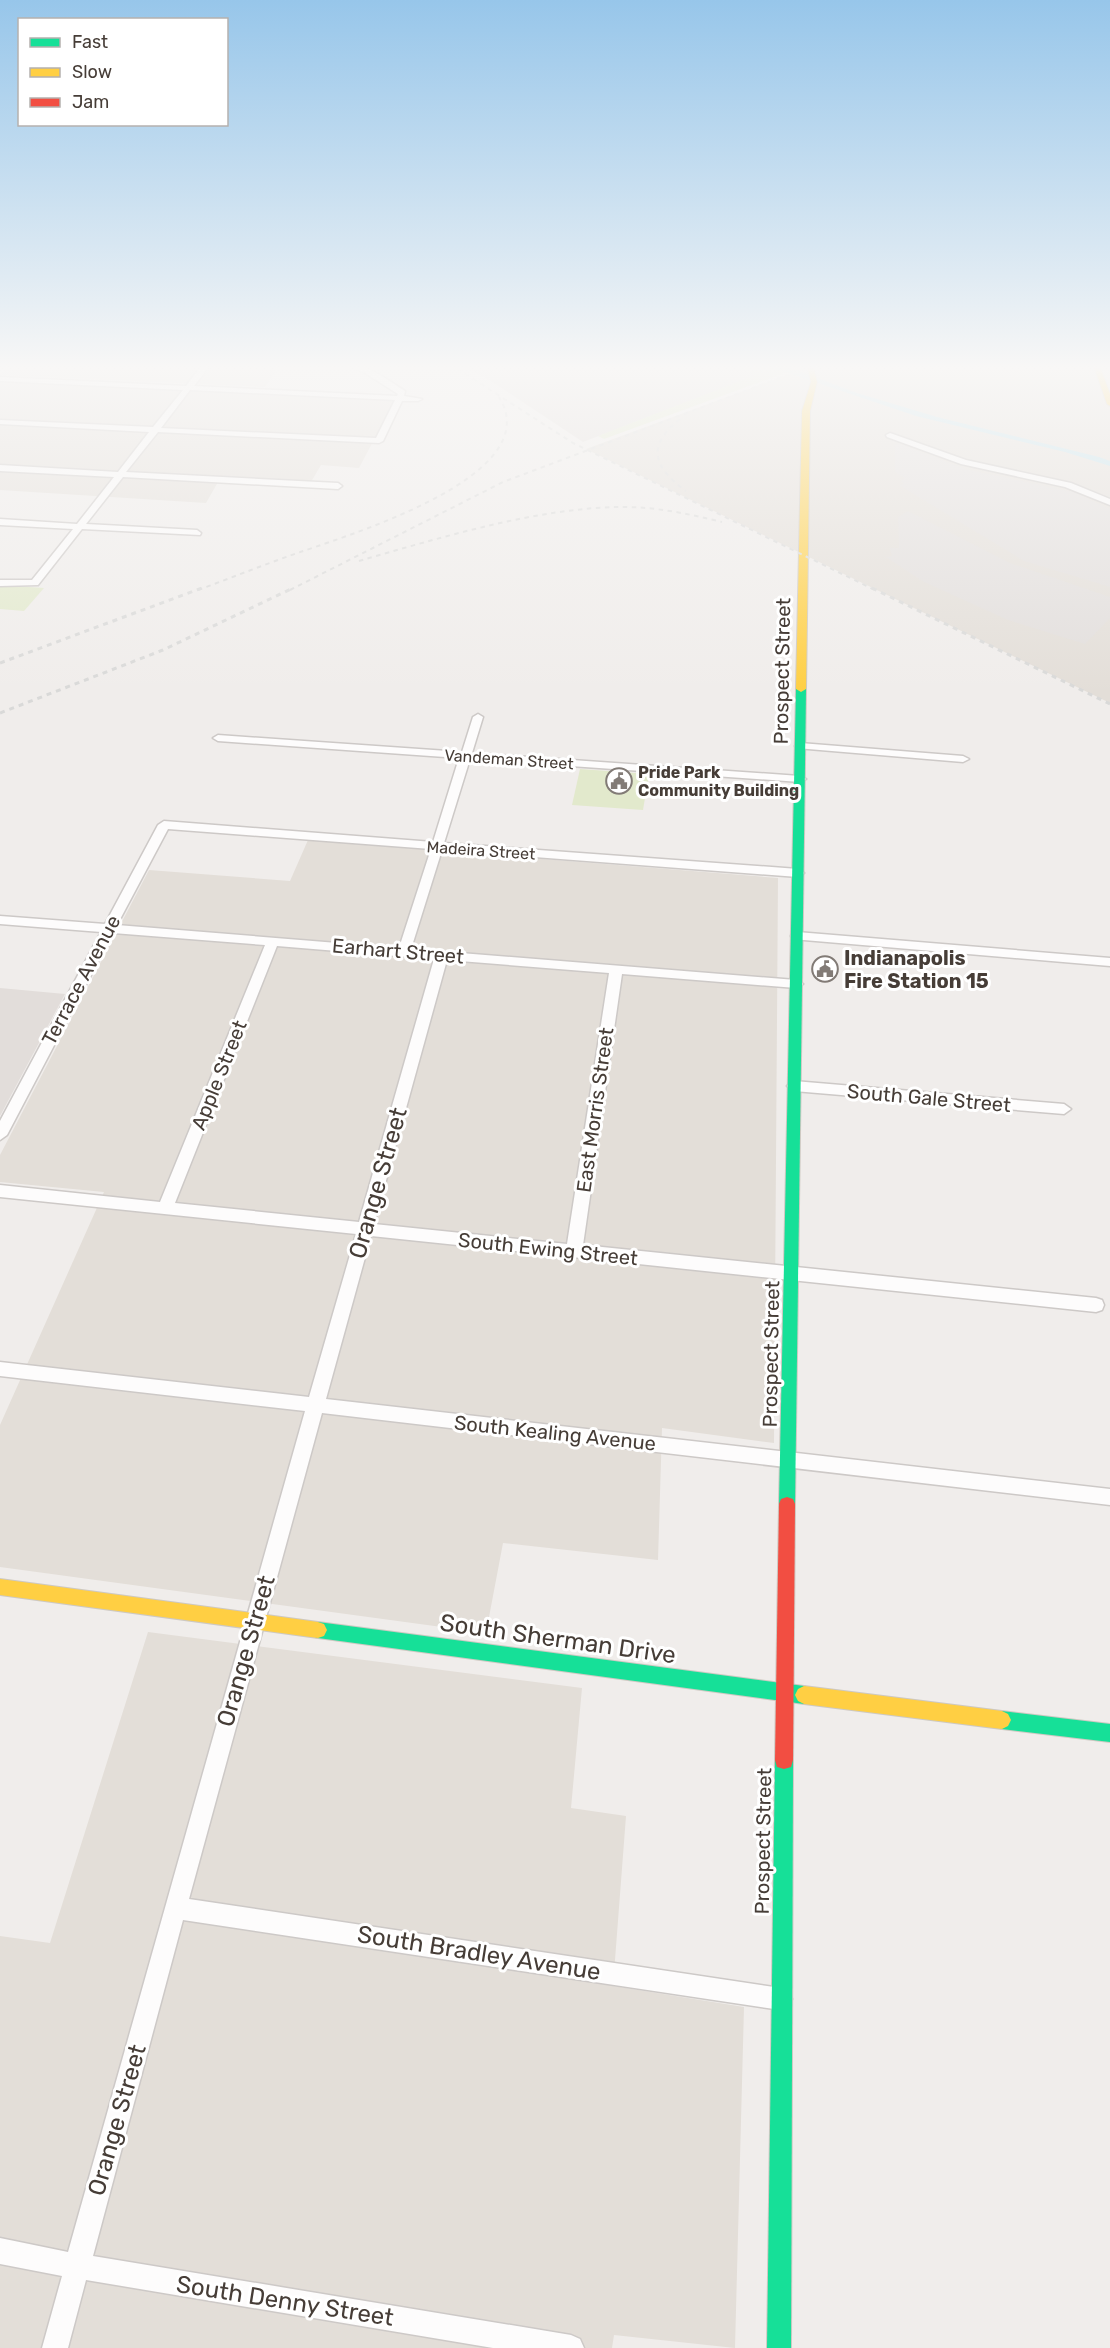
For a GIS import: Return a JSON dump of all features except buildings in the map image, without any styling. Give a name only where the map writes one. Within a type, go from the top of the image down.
[{"type":"main road","name":"Prospect Street","points":[[779,2348],[784,1693],[805,474]]},
{"type":"main road","name":"South Sherman Drive","points":[[0,1587],[784,1693],[1110,1733]]},
{"type":"street","points":[[94,474],[338,486]]},
{"type":"street","points":[[1016,474],[1068,485],[1110,502]]},
{"type":"street","points":[[0,583],[34,583],[118,475]]},
{"type":"street","points":[[0,522],[197,533]]},
{"type":"street","points":[[404,952],[478,717]]},
{"type":"street","name":"Vandeman Street","points":[[218,738],[800,779]]},
{"type":"street","points":[[800,747],[963,759]]},
{"type":"street","name":"Madeira Street","points":[[164,825],[798,873]]},
{"type":"street","name":"Terrace Avenue","points":[[0,1135],[164,825]]},
{"type":"street","name":"Earhart Street","points":[[0,920],[796,984]]},
{"type":"street","points":[[797,936],[1110,962]]},
{"type":"street","name":"Apple Street","points":[[165,1209],[273,941]]},
{"type":"street","name":"Orange Street","points":[[55,2348],[254,1620],[442,955]]},
{"type":"street","name":"East Morris Street","points":[[574,1251],[616,969]]},
{"type":"street","name":"South Gale Street","points":[[794,1086],[1064,1109]]},
{"type":"street","name":"South Ewing Street","points":[[0,1191],[1096,1305]]},
{"type":"street","name":"South Kealing Avenue","points":[[0,1370],[1110,1497]]},
{"type":"street","name":"South Bradley Avenue","points":[[176,1908],[781,1999]]},
{"type":"street","name":"South Denny Street","points":[[0,2251],[77,2266],[571,2348]]},
{"type":"shaded area","points":[[0,474],[316,474],[308,487],[218,482],[206,503],[0,490]]},
{"type":"shaded area","points":[[637,474],[1110,474],[1110,703]]},
{"type":"shaded area","points":[[898,474],[986,474],[1073,492],[1110,509],[1110,587],[1024,561],[899,485],[904,484],[901,481],[905,478]]},
{"type":"shaded area","points":[[908,511],[1010,563],[1110,597],[1110,618],[1085,644],[1008,620],[922,581],[886,557],[892,556],[890,548],[899,548],[898,517]]},
{"type":"shaded area","points":[[308,840],[778,878],[774,1443],[662,1428],[658,1560],[503,1543],[486,1633],[0,1567],[0,1425],[104,1192],[0,1182],[0,1155],[149,870],[290,881]]},
{"type":"shaded area","points":[[0,988],[65,994],[0,1116]]},
{"type":"shaded area","points":[[148,1632],[582,1688],[571,1808],[626,1816],[613,1986],[744,2007],[735,2348],[614,2335],[612,2348],[0,2348],[0,1936],[50,1943]]},
{"type":"green space","points":[[0,585],[44,588],[24,611],[0,609]]},
{"type":"green space","points":[[580,769],[649,774],[643,810],[572,805]]},
{"type":"railway","points":[[198,590],[390,519],[431,500],[473,474]]},
{"type":"railway","points":[[290,590],[503,482],[525,474]]},
{"type":"railway","points":[[636,474],[875,590]]},
{"type":"railway","points":[[667,474],[686,491]]},
{"type":"railway","points":[[359,561],[490,525],[591,508],[648,508],[722,522]]},
{"type":"railway","points":[[0,663],[202,588]]},
{"type":"railway","points":[[0,713],[163,650],[293,588]]},
{"type":"railway","points":[[872,588],[1110,704]]},
{"type":"traffic: fast","points":[[787,1504],[801,689]]},
{"type":"traffic: fast","points":[[318,1630],[804,1695]]},
{"type":"traffic: fast","points":[[1002,1720],[1110,1733]]},
{"type":"traffic: fast","points":[[779,2348],[784,1760]]},
{"type":"traffic: slow","points":[[801,689],[805,474]]},
{"type":"traffic: slow","points":[[0,1587],[318,1630]]},
{"type":"traffic: slow","points":[[804,1695],[1002,1720]]},
{"type":"traffic: jam","points":[[784,1760],[787,1504]]},
{"type":"place","name":"Pride Park Community Building","points":[[619,781]]},
{"type":"place","name":"Indianapolis Fire Station 15","points":[[825,969]]}]
